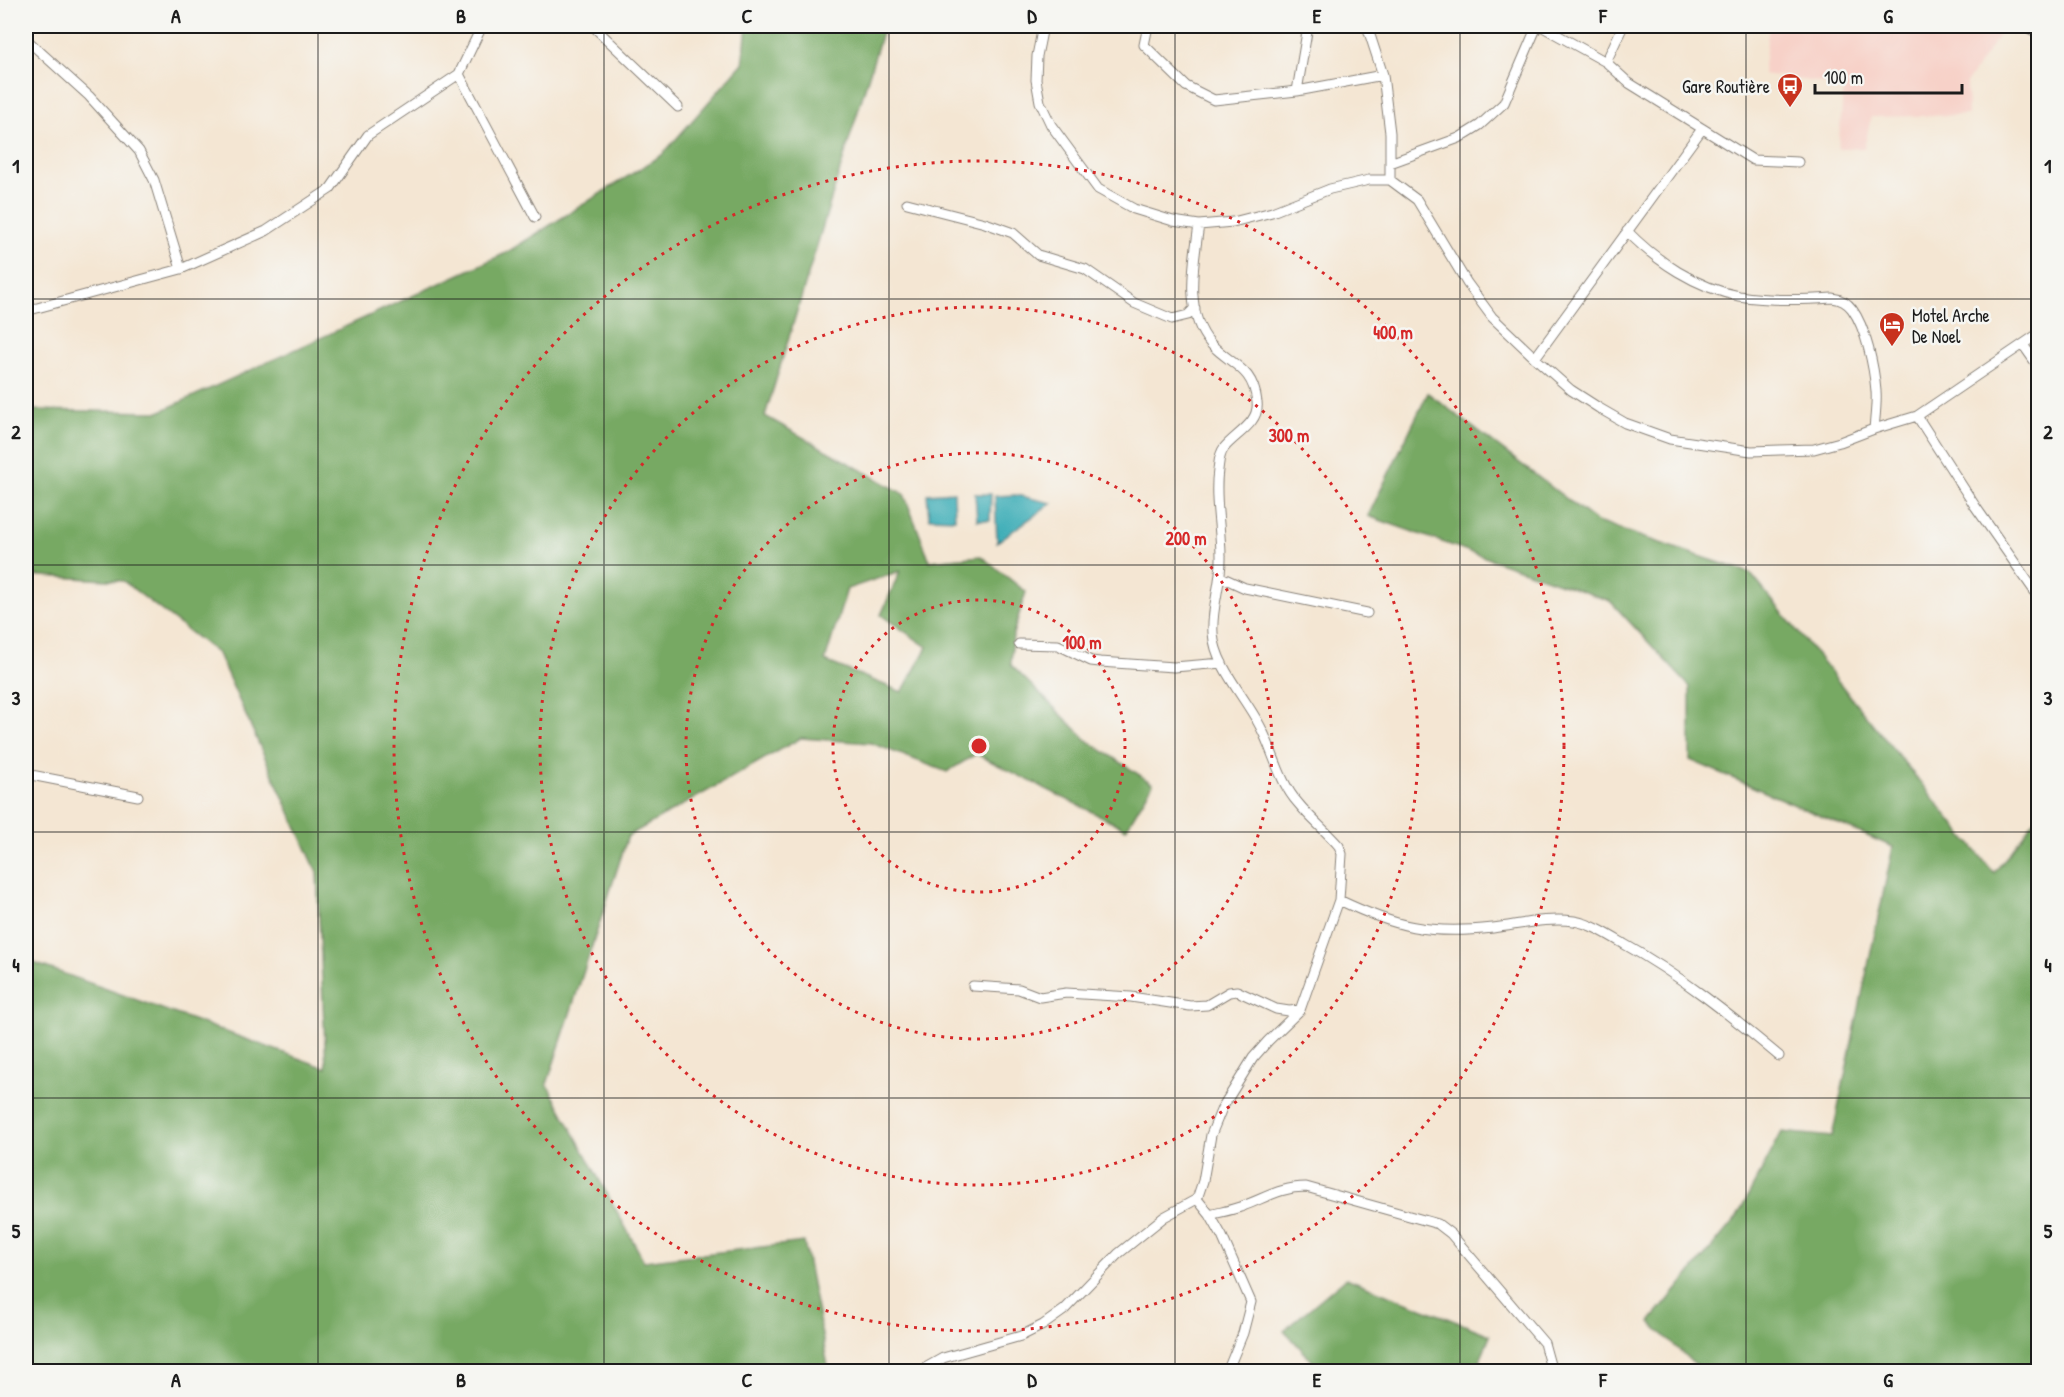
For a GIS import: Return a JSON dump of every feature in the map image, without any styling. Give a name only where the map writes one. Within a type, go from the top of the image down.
[{"type":"highway","points":[[2030,26],[2038,30]]},
{"type":"street","points":[[26,311],[181,269],[266,231],[330,189],[368,135],[459,74],[482,26]]},
{"type":"street","points":[[593,26],[678,107]]},
{"type":"street","points":[[1043,26],[1037,56],[1036,80],[1040,102],[1051,125],[1098,189],[1134,209],[1173,221],[1199,225],[1233,222],[1272,212],[1330,189],[1369,180],[1390,180],[1418,200],[1467,283],[1492,317],[1535,358],[1571,390],[1599,408],[1625,423],[1670,439],[1751,452],[1791,451],[1840,442],[1917,416],[2024,346],[2038,334]]},
{"type":"street","points":[[1148,26],[1144,45],[1186,86],[1214,100],[1297,91],[1383,75]]},
{"type":"street","points":[[1297,91],[1308,26]]},
{"type":"street","points":[[1367,26],[1383,75],[1390,133],[1390,180]]},
{"type":"street","points":[[1390,163],[1459,138],[1480,124],[1504,103],[1539,26],[1606,62],[1629,83],[1753,160],[1798,162]]},
{"type":"street","points":[[1606,62],[1623,26]]},
{"type":"street","points":[[26,39],[89,96],[139,151],[158,190],[181,269]]},
{"type":"street","points":[[459,74],[535,218]]},
{"type":"street","points":[[1535,358],[1702,129]]},
{"type":"street","points":[[907,202],[1013,233],[1038,255],[1085,268],[1134,303],[1172,319],[1188,315],[1195,308]]},
{"type":"street","points":[[918,1371],[943,1358],[1021,1336],[1043,1325],[1064,1310],[1118,1254],[1164,1217],[1197,1199],[1203,1181],[1211,1135],[1222,1108],[1254,1058],[1300,1010],[1339,900],[1342,854],[1339,846],[1298,804],[1287,788],[1262,728],[1222,663],[1213,635],[1221,577],[1217,477],[1219,458],[1223,449],[1255,418],[1258,406],[1255,387],[1248,375],[1210,343],[1198,321],[1192,275],[1199,225]]},
{"type":"street","points":[[1627,231],[1652,254],[1709,287],[1739,296],[1777,299],[1832,298],[1841,300],[1851,307],[1861,325],[1872,365],[1876,392],[1874,429]]},
{"type":"street","points":[[2024,346],[2038,366]]},
{"type":"street","points":[[1917,416],[1969,497],[2038,596]]},
{"type":"street","points":[[1221,577],[1245,588],[1367,613]]},
{"type":"street","points":[[1019,644],[1058,645],[1091,661],[1100,662],[1174,667],[1222,663]]},
{"type":"street","points":[[26,774],[138,796]]},
{"type":"street","points":[[1339,900],[1375,917],[1431,931],[1490,928],[1561,920],[1578,922],[1648,957],[1716,1004],[1779,1056]]},
{"type":"street","points":[[973,986],[1019,989],[1040,997],[1077,994],[1131,997],[1190,1006],[1207,1005],[1229,992],[1237,991],[1276,1009],[1300,1010]]},
{"type":"street","points":[[1210,1215],[1243,1206],[1272,1192],[1293,1187],[1306,1188],[1438,1224],[1451,1234],[1512,1308],[1539,1336],[1544,1343],[1552,1371]]},
{"type":"street","points":[[1197,1199],[1210,1215],[1222,1236],[1251,1302],[1243,1333],[1227,1371]]},
{"type":"shaded area","points":[[1769,26],[2005,26],[1967,82],[1968,115],[1871,117],[1864,148],[1838,148],[1844,86],[1763,74]]},
{"type":"green space","points":[[747,26],[884,26],[765,416],[904,494],[930,561],[981,556],[1026,592],[1013,634],[1011,665],[1087,740],[1153,784],[1126,829],[976,754],[947,772],[871,743],[801,738],[628,836],[547,1084],[644,1261],[804,1242],[829,1371],[26,1371],[26,960],[326,1068],[317,872],[218,654],[123,581],[26,575],[26,410],[159,412],[506,253],[662,155],[743,63]],"holes":[[[900,571],[881,615],[927,647],[902,692],[825,661],[847,589]]]},
{"type":"green space","points":[[1428,393],[1597,522],[1750,573],[1994,873],[2038,816],[2038,1371],[1701,1371],[1650,1322],[1737,1217],[1782,1132],[1832,1137],[1893,847],[1690,760],[1690,687],[1610,601],[1368,516]]},
{"type":"green space","points":[[1346,1278],[1490,1335],[1476,1371],[1313,1371],[1314,1363],[1284,1330]]},
{"type":"water","points":[[954,492],[955,519],[929,518],[927,494]]},
{"type":"water","points":[[975,494],[991,494],[990,520],[977,520]]},
{"type":"water","points":[[1016,495],[1052,503],[997,542],[995,496]]},
{"type":"place","name":"Gare Routière","points":[[1790,109]]},
{"type":"place","name":"Motel Arche De Noel","points":[[1892,348]]}]
